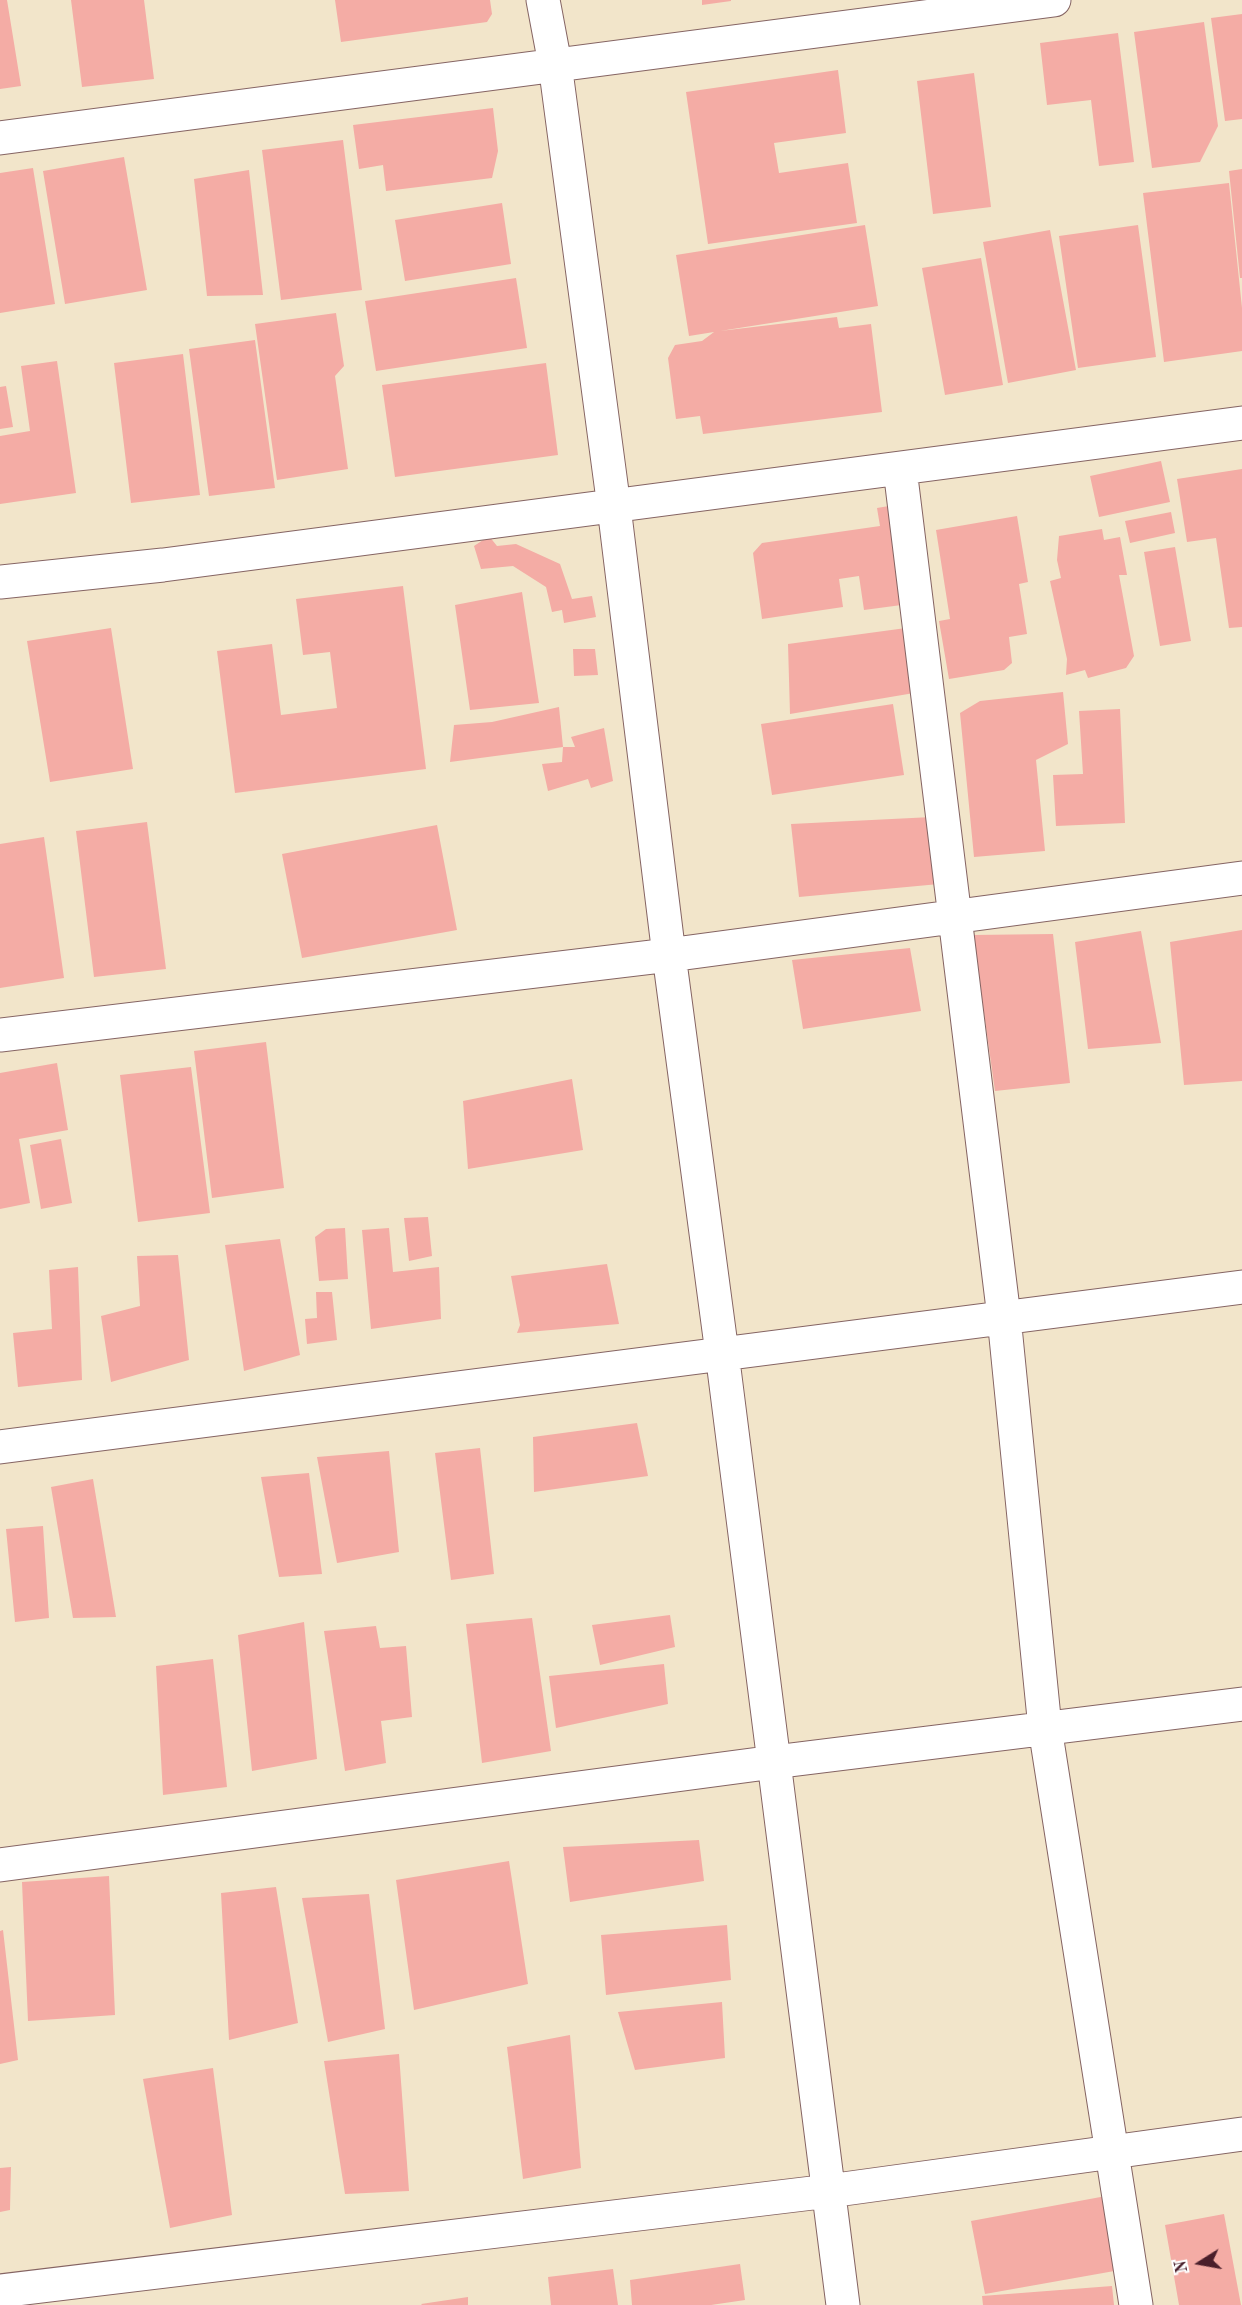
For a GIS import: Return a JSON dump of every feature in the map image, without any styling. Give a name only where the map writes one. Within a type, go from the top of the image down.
[{"type":"street","points":[[543,0],[555,64],[614,507],[669,955],[843,2305]]},
{"type":"street","points":[[0,138],[1054,0]]},
{"type":"street","points":[[0,582],[163,565],[1242,423]]},
{"type":"street","points":[[900,469],[1004,1317],[1045,1728],[1136,2305]]},
{"type":"street","points":[[0,1035],[669,955],[1242,878]]},
{"type":"street","points":[[0,1447],[1242,1287]]},
{"type":"street","points":[[0,1865],[774,1762],[1242,1704]]},
{"type":"street","points":[[0,2291],[829,2191],[1242,2134]]},
{"type":"building","points":[[0,0],[7,0],[21,86],[0,89]]},
{"type":"building","points":[[71,0],[144,0],[154,79],[82,87]]},
{"type":"building","points":[[335,0],[490,0],[492,14],[487,22],[341,42]]},
{"type":"building","points":[[702,0],[731,0],[731,1],[702,5]]},
{"type":"building","points":[[1242,14],[1242,119],[1225,121],[1211,18]]},
{"type":"building","points":[[1204,22],[1218,126],[1200,162],[1152,168],[1134,32]]},
{"type":"building","points":[[1118,33],[1134,162],[1099,166],[1091,100],[1047,105],[1040,43]]},
{"type":"building","points":[[838,70],[846,133],[774,143],[779,173],[848,163],[857,223],[708,244],[686,92]]},
{"type":"building","points":[[974,73],[991,207],[933,214],[917,81]]},
{"type":"building","points":[[493,108],[498,151],[492,178],[386,191],[383,165],[359,169],[353,125]]},
{"type":"building","points":[[343,140],[362,290],[281,300],[262,150]]},
{"type":"building","points":[[124,157],[147,290],[65,304],[43,171]]},
{"type":"building","points":[[33,168],[55,304],[0,313],[0,173]]},
{"type":"building","points":[[1242,169],[1242,278],[1240,278],[1229,171]]},
{"type":"building","points":[[249,170],[263,295],[207,296],[194,179]]},
{"type":"building","points":[[1229,183],[1242,308],[1242,351],[1164,362],[1143,193]]},
{"type":"building","points":[[502,203],[511,264],[405,281],[395,220]]},
{"type":"building","points":[[865,225],[878,306],[720,331],[837,317],[839,328],[871,324],[882,412],[703,434],[700,416],[676,419],[668,358],[675,345],[702,341],[714,332],[689,336],[676,255]]},
{"type":"building","points":[[1138,225],[1156,357],[1078,368],[1059,236]]},
{"type":"building","points":[[1050,230],[1076,370],[1008,383],[983,242]]},
{"type":"building","points":[[981,258],[1003,385],[945,395],[922,268]]},
{"type":"building","points":[[516,278],[527,348],[376,371],[365,301]]},
{"type":"building","points":[[336,313],[344,366],[335,376],[348,469],[277,480],[255,324]]},
{"type":"building","points":[[255,340],[275,488],[209,496],[189,349]]},
{"type":"building","points":[[183,354],[200,495],[131,503],[114,363]]},
{"type":"building","points":[[57,361],[76,493],[0,504],[0,436],[30,431],[21,366]]},
{"type":"building","points":[[546,363],[558,455],[395,477],[382,385]]},
{"type":"building","points":[[6,386],[13,427],[0,429],[0,387]]},
{"type":"building","points":[[1161,461],[1170,502],[1099,517],[1090,476]]},
{"type":"building","points":[[1242,469],[1242,627],[1229,628],[1216,538],[1187,542],[1177,479]]},
{"type":"building","points":[[895,505],[909,604],[864,610],[859,576],[839,579],[843,607],[762,619],[753,553],[762,543],[880,526],[877,508]]},
{"type":"building","points":[[1171,512],[1175,533],[1130,543],[1125,521]]},
{"type":"building","points":[[1017,516],[1028,582],[1019,584],[1027,634],[1009,637],[1012,663],[1004,670],[949,679],[939,621],[950,619],[936,530]]},
{"type":"building","points":[[1102,529],[1104,540],[1120,537],[1127,575],[1119,575],[1134,656],[1126,668],[1088,678],[1085,670],[1066,675],[1067,659],[1050,581],[1061,578],[1057,560],[1059,536]]},
{"type":"building","points":[[489,536],[497,546],[516,544],[560,564],[572,599],[592,596],[596,617],[564,623],[562,610],[552,612],[546,587],[513,566],[481,569],[474,546]]},
{"type":"building","points":[[1175,547],[1191,641],[1160,646],[1144,552]]},
{"type":"building","points":[[403,586],[426,769],[235,793],[217,651],[272,644],[281,715],[337,708],[330,652],[303,655],[296,599]]},
{"type":"building","points":[[522,592],[539,703],[470,710],[455,605]]},
{"type":"building","points":[[111,628],[133,769],[50,782],[27,641]]},
{"type":"building","points":[[906,628],[914,693],[790,714],[788,644]]},
{"type":"building","points":[[573,649],[595,649],[598,675],[574,676]]},
{"type":"building","points":[[1063,692],[1068,744],[1036,760],[1045,851],[974,857],[960,713],[980,701]]},
{"type":"building","points":[[893,704],[904,775],[772,795],[761,724]]},
{"type":"building","points":[[559,707],[563,747],[450,762],[454,725],[492,722]]},
{"type":"building","points":[[1120,709],[1125,823],[1056,826],[1053,775],[1083,774],[1079,711]]},
{"type":"building","points":[[604,728],[613,781],[591,788],[588,779],[548,791],[542,764],[562,762],[563,747],[575,747],[571,737]]},
{"type":"building","points":[[932,817],[939,884],[799,897],[791,824]]},
{"type":"building","points":[[147,822],[166,969],[94,977],[76,831]]},
{"type":"building","points":[[437,825],[457,930],[302,958],[282,854]]},
{"type":"building","points":[[44,837],[64,978],[0,988],[0,844]]},
{"type":"building","points":[[1242,930],[1242,1081],[1184,1085],[1170,942]]},
{"type":"building","points":[[1141,931],[1161,1043],[1088,1049],[1075,942]]},
{"type":"building","points":[[1053,934],[1070,1083],[995,1091],[973,935]]},
{"type":"building","points":[[910,948],[921,1011],[803,1029],[792,960]]},
{"type":"building","points":[[266,1042],[284,1188],[212,1198],[194,1051]]},
{"type":"building","points":[[57,1063],[68,1130],[19,1139],[30,1203],[0,1209],[0,1073]]},
{"type":"building","points":[[191,1067],[210,1213],[138,1222],[120,1075]]},
{"type":"building","points":[[572,1079],[583,1150],[468,1169],[463,1101]]},
{"type":"building","points":[[61,1139],[72,1203],[41,1209],[30,1145]]},
{"type":"building","points":[[428,1217],[432,1256],[409,1261],[404,1218]]},
{"type":"building","points":[[345,1228],[348,1279],[319,1281],[315,1237],[326,1229]]},
{"type":"building","points":[[389,1228],[393,1272],[439,1267],[441,1319],[371,1329],[362,1230]]},
{"type":"building","points":[[280,1239],[300,1355],[244,1371],[225,1245]]},
{"type":"building","points":[[178,1255],[189,1360],[111,1382],[101,1316],[140,1306],[137,1256]]},
{"type":"building","points":[[607,1264],[619,1324],[517,1333],[520,1325],[511,1276]]},
{"type":"building","points":[[78,1267],[82,1380],[18,1387],[13,1333],[52,1329],[49,1270]]},
{"type":"building","points":[[316,1292],[332,1292],[337,1340],[307,1344],[305,1319],[317,1318]]},
{"type":"building","points":[[637,1423],[648,1476],[534,1492],[533,1437]]},
{"type":"building","points":[[480,1448],[494,1574],[451,1580],[435,1453]]},
{"type":"building","points":[[389,1451],[399,1552],[337,1563],[317,1457]]},
{"type":"building","points":[[309,1473],[322,1574],[279,1577],[261,1477]]},
{"type":"building","points":[[93,1479],[116,1617],[73,1618],[51,1487]]},
{"type":"building","points":[[43,1526],[49,1618],[15,1622],[6,1529]]},
{"type":"building","points":[[670,1615],[675,1647],[600,1665],[592,1625]]},
{"type":"building","points":[[532,1618],[551,1751],[482,1763],[466,1624]]},
{"type":"building","points":[[304,1622],[317,1759],[252,1771],[238,1635]]},
{"type":"building","points":[[376,1626],[380,1648],[406,1646],[412,1717],[381,1721],[386,1763],[345,1771],[324,1631]]},
{"type":"building","points":[[213,1659],[227,1787],[163,1795],[156,1666]]},
{"type":"building","points":[[664,1664],[668,1704],[556,1728],[549,1676]]},
{"type":"building","points":[[699,1840],[704,1881],[570,1902],[563,1847]]},
{"type":"building","points":[[509,1861],[528,1984],[414,2010],[396,1880]]},
{"type":"building","points":[[109,1876],[115,2015],[28,2021],[22,1882]]},
{"type":"building","points":[[276,1887],[298,2023],[229,2040],[221,1893]]},
{"type":"building","points":[[369,1894],[385,2029],[328,2042],[302,1898]]},
{"type":"building","points":[[727,1925],[731,1980],[606,1995],[601,1935]]},
{"type":"building","points":[[3,1930],[18,2060],[0,2064],[0,1931]]},
{"type":"building","points":[[722,2002],[725,2058],[635,2070],[618,2012]]},
{"type":"building","points":[[570,2035],[581,2168],[523,2179],[507,2047]]},
{"type":"building","points":[[399,2054],[409,2191],[345,2194],[324,2061]]},
{"type":"building","points":[[213,2068],[232,2215],[170,2228],[143,2079]]},
{"type":"building","points":[[11,2167],[10,2210],[0,2212],[0,2168]]},
{"type":"building","points":[[1106,2196],[1120,2270],[985,2294],[971,2221]]},
{"type":"building","points":[[1224,2214],[1241,2305],[1179,2305],[1165,2225]]},
{"type":"building","points":[[740,2264],[745,2300],[711,2305],[632,2305],[630,2280]]},
{"type":"building","points":[[613,2269],[618,2305],[551,2305],[548,2277]]},
{"type":"building","points":[[1112,2286],[1114,2305],[983,2305],[982,2296]]},
{"type":"building","points":[[468,2297],[468,2305],[421,2304]]}]
